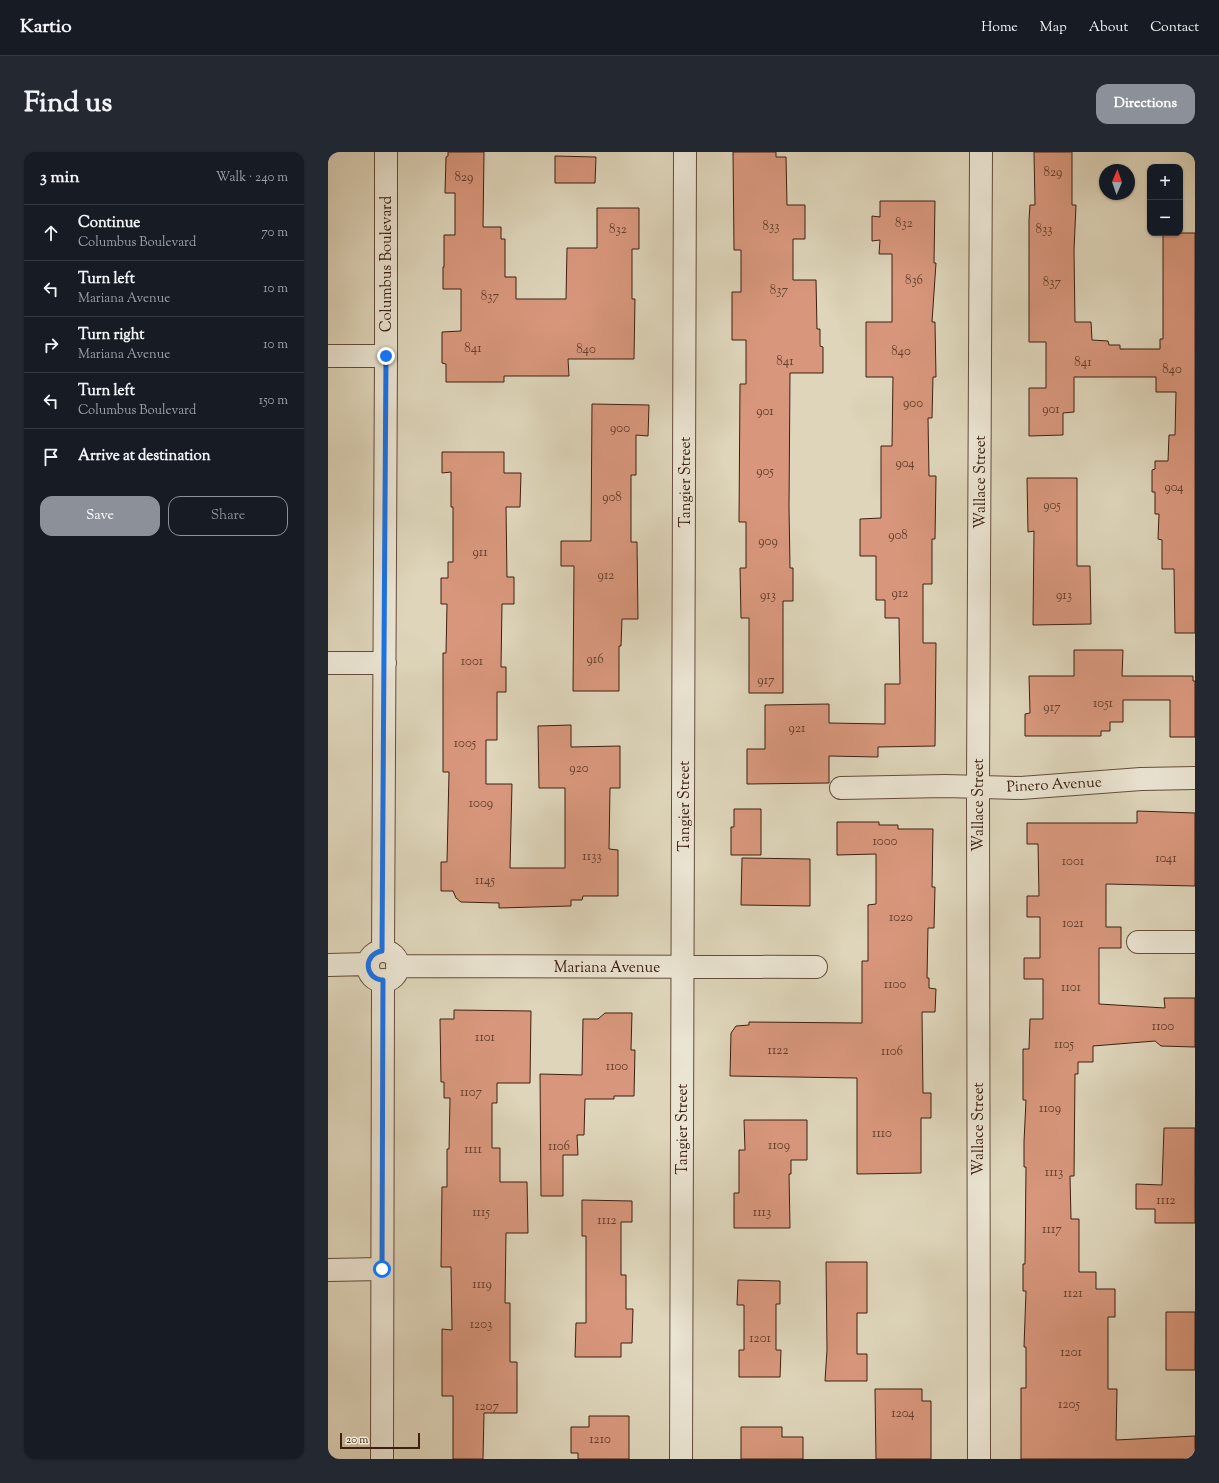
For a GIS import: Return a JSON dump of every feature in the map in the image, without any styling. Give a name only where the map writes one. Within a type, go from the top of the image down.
[{"type":"street","name":"Columbus Boulevard","points":[[382,1459],[386,152]]},
{"type":"street","name":"Tangier Street","points":[[682,1459],[685,152]]},
{"type":"street","name":"Wallace Street","points":[[979,1459],[978,787],[981,152]]},
{"type":"street","points":[[328,356],[386,356]]},
{"type":"street","points":[[328,663],[385,663]]},
{"type":"street","name":"Pinero Avenue","points":[[841,788],[1021,788],[1141,779],[1195,778]]},
{"type":"street","points":[[1138,942],[1195,942]]},
{"type":"street","name":"Mariana Avenue","points":[[328,965],[816,967]]},
{"type":"street","points":[[328,1270],[382,1269]]},
{"type":"building","points":[[448,152],[484,152],[483,227],[501,227],[501,239],[505,239],[505,277],[516,277],[516,299],[566,299],[567,248],[597,248],[597,208],[639,208],[639,249],[632,249],[632,299],[635,299],[634,359],[568,359],[569,376],[504,376],[504,382],[446,382],[446,364],[442,363],[442,332],[461,331],[461,289],[443,289],[444,235],[455,235],[455,193],[445,193],[446,157],[448,156]]},
{"type":"building","points":[[733,152],[776,152],[776,157],[786,157],[787,205],[805,205],[805,239],[793,239],[793,280],[816,280],[817,329],[820,329],[820,346],[823,347],[823,373],[790,373],[789,507],[790,568],[793,568],[793,601],[783,601],[783,693],[749,693],[749,618],[741,618],[740,568],[746,568],[746,522],[739,522],[740,384],[746,384],[746,340],[732,340],[732,292],[741,292],[741,250],[734,250]]},
{"type":"building","points":[[1034,152],[1072,152],[1072,205],[1076,205],[1074,250],[1075,322],[1091,322],[1092,340],[1108,341],[1109,345],[1120,345],[1120,349],[1160,349],[1160,339],[1163,339],[1163,236],[1183,236],[1183,233],[1195,233],[1195,633],[1175,633],[1174,569],[1162,569],[1162,540],[1158,539],[1159,514],[1155,514],[1155,492],[1152,492],[1152,470],[1155,469],[1155,461],[1168,461],[1169,435],[1175,435],[1176,392],[1156,392],[1156,377],[1074,377],[1074,412],[1063,413],[1063,435],[1029,436],[1029,388],[1046,388],[1046,342],[1029,342],[1029,220],[1030,205],[1035,205]]},
{"type":"building","points":[[555,156],[596,157],[595,183],[555,183]]},
{"type":"building","points":[[880,201],[935,201],[934,263],[936,263],[932,322],[935,322],[936,377],[933,377],[932,418],[928,418],[929,476],[936,476],[935,539],[932,539],[932,584],[923,584],[923,643],[936,643],[935,746],[878,747],[878,757],[829,756],[829,783],[747,784],[747,749],[765,749],[765,705],[829,704],[829,723],[885,724],[885,684],[900,684],[899,618],[885,618],[885,600],[876,600],[876,556],[860,556],[860,519],[881,518],[881,446],[892,446],[893,377],[866,377],[866,322],[892,322],[892,254],[879,254],[880,240],[872,241],[872,216],[880,217]]},
{"type":"building","points":[[592,404],[649,405],[648,436],[636,435],[636,475],[631,475],[631,542],[637,542],[638,619],[622,619],[621,646],[619,646],[619,691],[573,691],[574,566],[561,566],[561,541],[591,541]]},
{"type":"building","points":[[442,452],[504,452],[504,473],[521,473],[520,507],[506,507],[507,577],[514,577],[514,604],[502,604],[501,667],[506,667],[506,692],[497,692],[497,740],[486,740],[486,784],[512,784],[510,868],[565,868],[565,788],[539,788],[538,726],[571,725],[571,747],[620,746],[620,788],[610,788],[609,849],[618,850],[618,896],[583,896],[582,900],[571,900],[571,906],[499,908],[499,903],[461,902],[456,898],[453,891],[441,891],[441,862],[447,862],[449,772],[443,772],[443,653],[446,653],[447,604],[441,604],[441,578],[448,578],[448,562],[453,562],[453,507],[451,507],[451,472],[442,473]]},
{"type":"building","points":[[1027,478],[1077,478],[1077,566],[1090,566],[1091,624],[1033,625],[1034,531],[1028,532]]},
{"type":"building","points":[[1074,650],[1123,650],[1122,676],[1193,676],[1193,681],[1195,681],[1195,737],[1170,737],[1170,700],[1123,700],[1123,722],[1110,722],[1110,731],[1101,731],[1101,736],[1025,736],[1025,714],[1030,713],[1029,676],[1074,676]]},
{"type":"building","points":[[734,809],[761,809],[761,855],[731,855],[731,827],[734,827]]},
{"type":"building","points":[[1137,811],[1195,813],[1195,886],[1106,884],[1106,927],[1121,927],[1121,948],[1099,948],[1099,1004],[1165,1008],[1164,998],[1195,998],[1195,1047],[1161,1046],[1155,1041],[1093,1046],[1093,1062],[1078,1062],[1078,1074],[1075,1074],[1074,1176],[1070,1176],[1071,1219],[1079,1219],[1079,1272],[1096,1272],[1096,1289],[1115,1289],[1115,1317],[1108,1317],[1108,1389],[1117,1389],[1116,1440],[1195,1436],[1195,1459],[1021,1459],[1021,1388],[1026,1388],[1026,1347],[1024,1347],[1026,1291],[1023,1291],[1023,1264],[1025,1264],[1026,1167],[1024,1167],[1024,1142],[1026,1100],[1023,1100],[1023,1049],[1029,1049],[1030,1019],[1043,1019],[1043,979],[1024,979],[1024,958],[1040,958],[1040,917],[1027,917],[1027,896],[1039,896],[1038,844],[1027,844],[1027,823],[1137,823]]},
{"type":"building","points":[[837,822],[879,822],[879,825],[898,825],[898,829],[933,829],[932,887],[935,887],[934,928],[928,928],[927,978],[929,978],[929,988],[936,989],[935,1012],[922,1012],[923,1093],[931,1093],[931,1118],[921,1118],[921,1173],[857,1174],[857,1078],[730,1076],[731,1033],[736,1026],[749,1025],[749,1022],[862,1023],[862,961],[868,961],[868,905],[876,904],[876,854],[837,855]]},
{"type":"building","points":[[742,858],[810,859],[810,906],[741,905]]},
{"type":"building","points":[[454,1010],[531,1011],[530,1083],[497,1083],[497,1103],[492,1103],[492,1148],[500,1148],[500,1182],[527,1182],[528,1233],[506,1233],[505,1303],[510,1303],[510,1362],[517,1362],[517,1413],[484,1413],[483,1459],[453,1459],[453,1396],[442,1396],[442,1329],[452,1330],[451,1267],[441,1267],[442,1187],[447,1187],[447,1149],[449,1149],[450,1098],[444,1098],[444,1082],[441,1082],[440,1019],[454,1019]]},
{"type":"building","points":[[605,1013],[632,1013],[631,1050],[635,1050],[634,1096],[614,1096],[614,1099],[585,1099],[584,1135],[577,1135],[578,1155],[563,1155],[563,1196],[541,1196],[540,1074],[582,1075],[583,1019],[598,1019]]},
{"type":"building","points":[[744,1120],[807,1120],[807,1160],[791,1160],[791,1174],[789,1174],[790,1228],[734,1228],[734,1193],[739,1193],[739,1150],[745,1150]]},
{"type":"building","points":[[1164,1128],[1195,1128],[1195,1223],[1155,1223],[1155,1209],[1136,1209],[1136,1184],[1162,1185]]},
{"type":"building","points":[[582,1200],[632,1201],[632,1222],[621,1222],[621,1275],[626,1275],[626,1309],[633,1309],[632,1343],[621,1343],[621,1357],[575,1357],[576,1323],[586,1323],[586,1236],[582,1236]]},
{"type":"building","points":[[826,1262],[867,1262],[867,1313],[857,1313],[857,1354],[867,1354],[867,1381],[825,1381],[827,1350]]},
{"type":"building","points":[[738,1280],[780,1281],[780,1304],[776,1304],[776,1350],[781,1350],[780,1377],[739,1377],[739,1350],[744,1350],[744,1305],[737,1305]]},
{"type":"building","points":[[1166,1312],[1195,1312],[1195,1370],[1166,1370]]},
{"type":"building","points":[[875,1389],[922,1389],[922,1401],[931,1401],[931,1459],[876,1459]]},
{"type":"building","points":[[589,1416],[629,1416],[629,1459],[578,1459],[578,1453],[571,1453],[571,1427],[589,1427]]},
{"type":"building","points":[[741,1427],[782,1427],[782,1437],[803,1437],[803,1459],[741,1459]]},
{"type":"route","points":[[382,1269],[383,980],[374,978],[371,975],[368,962],[374,954],[382,951],[383,926],[386,356]]}]
